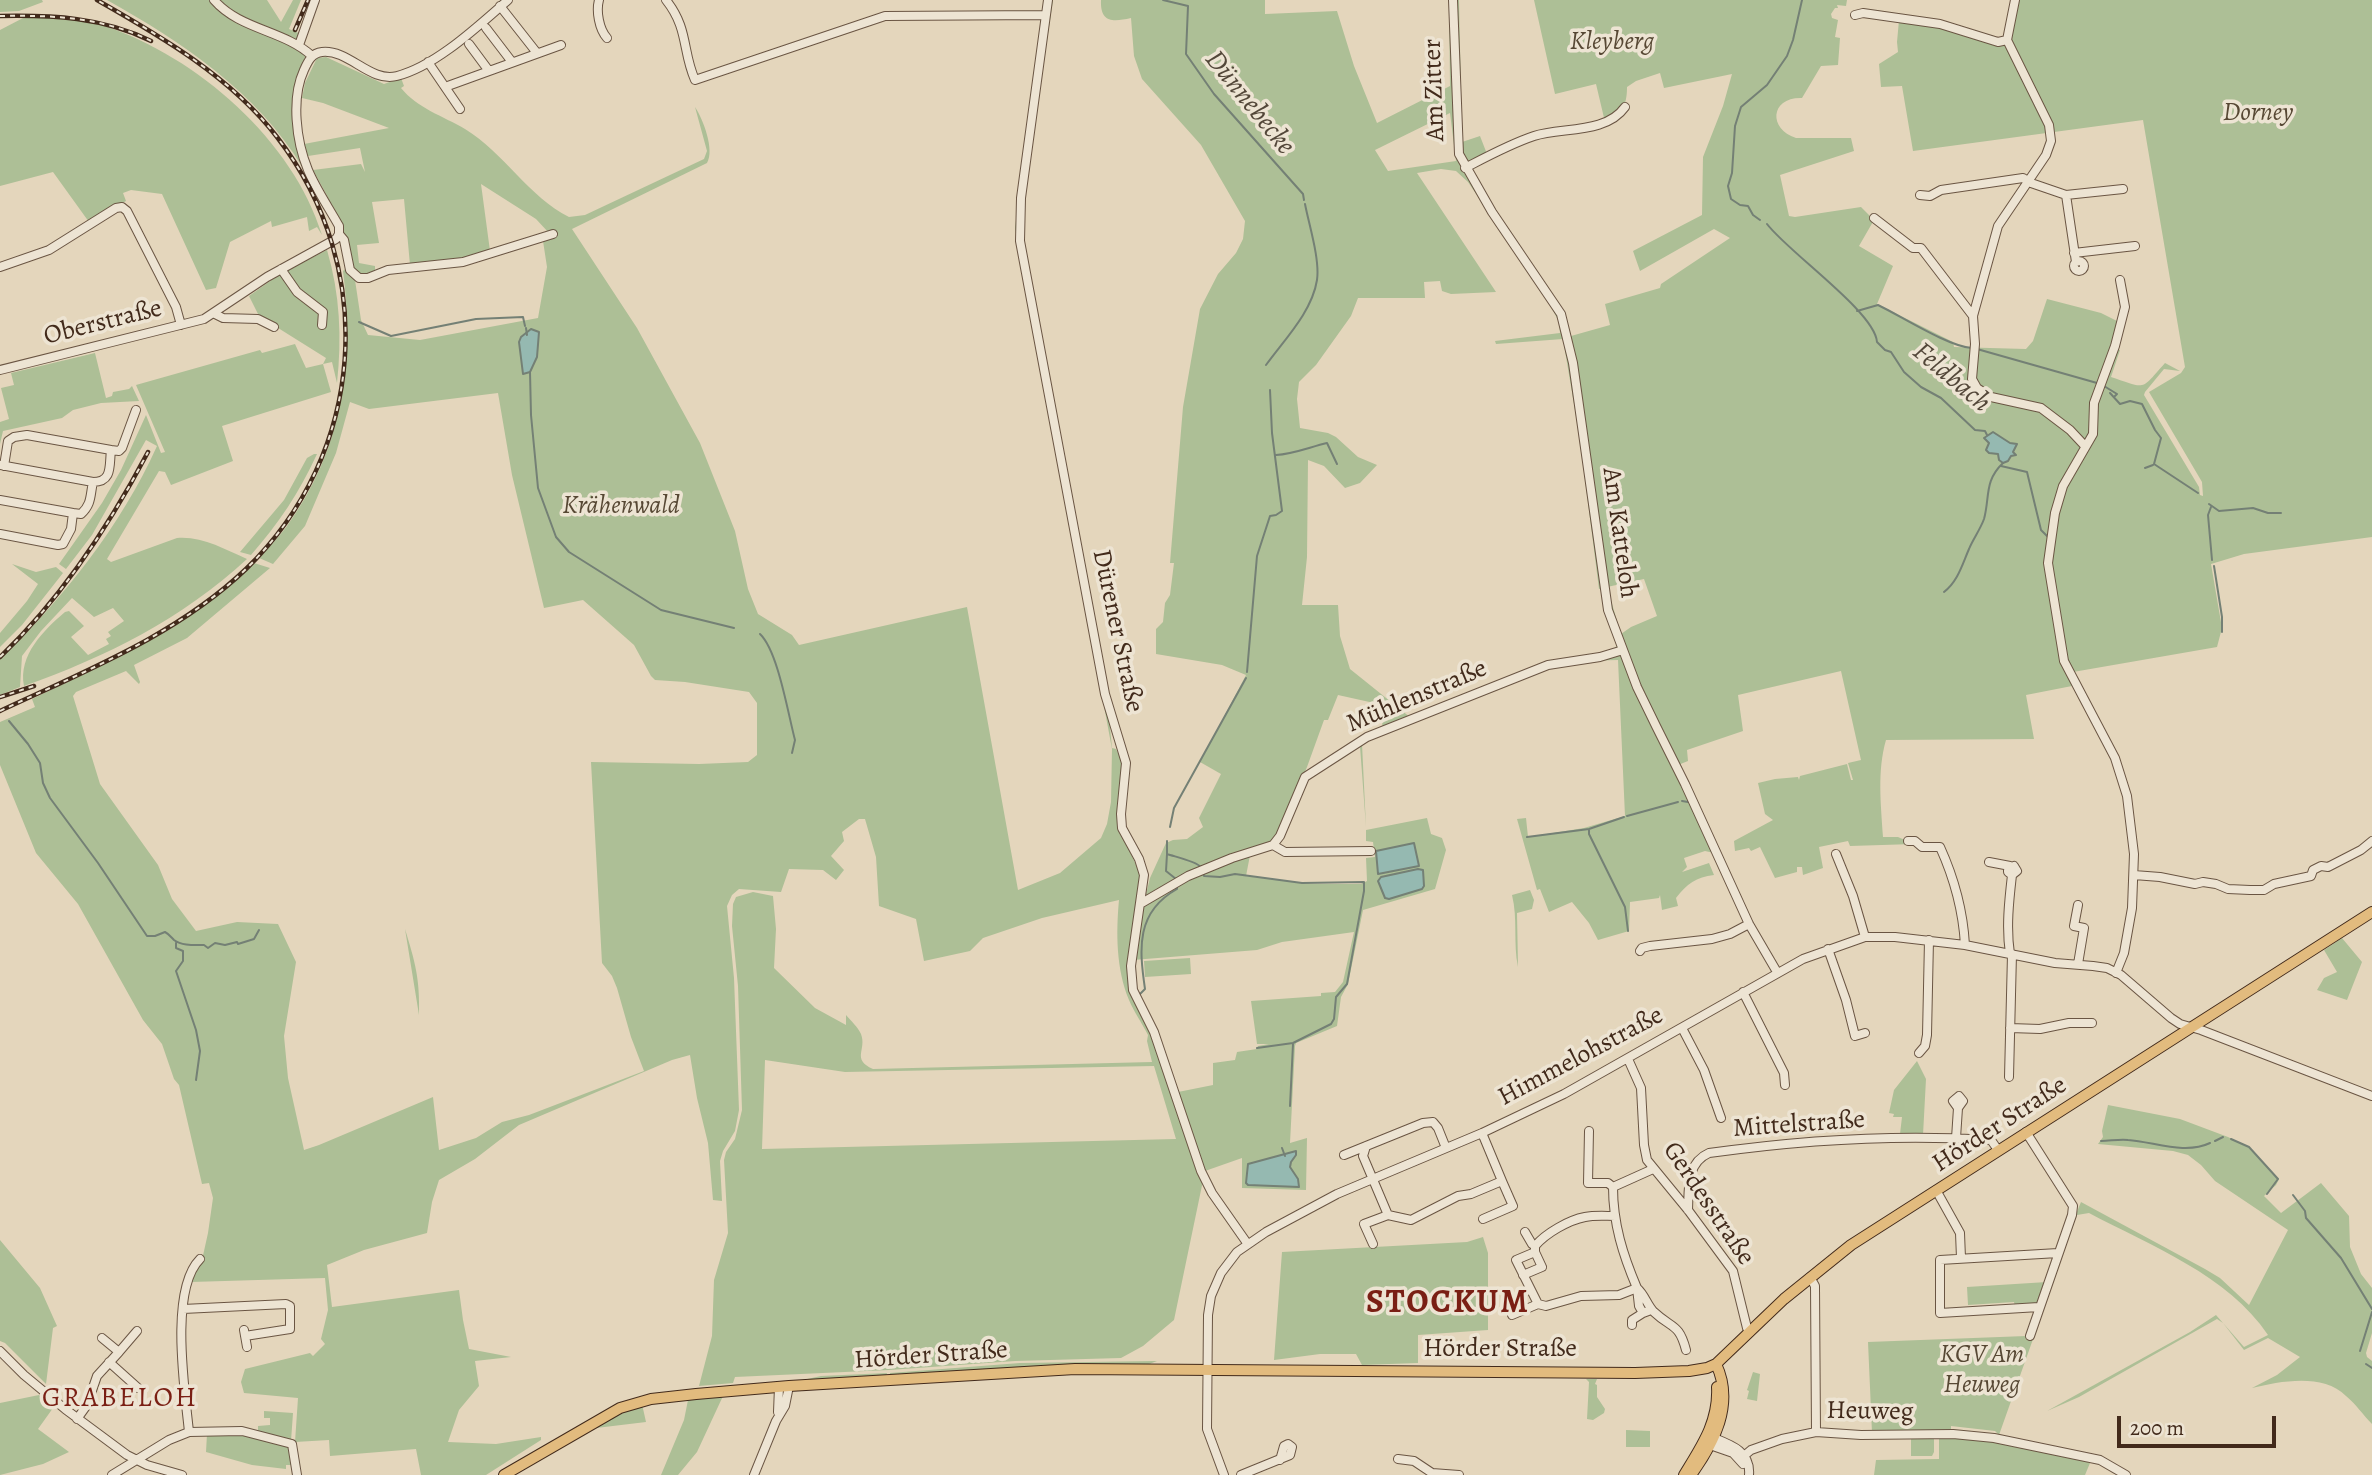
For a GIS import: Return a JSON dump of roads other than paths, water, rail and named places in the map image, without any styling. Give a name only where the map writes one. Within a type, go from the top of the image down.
[{"type":"main road","name":"Hörder Straße","points":[[504,1475],[620,1408],[651,1399],[722,1392],[1075,1368],[1635,1373],[1689,1371],[1714,1365],[1810,1277],[1859,1240],[2372,912]]},
{"type":"main road","points":[[1691,1475],[1720,1420],[1724,1401],[1722,1380],[1714,1365]]},
{"type":"main road","points":[[1684,1475],[1710,1441]]},
{"type":"street","points":[[214,0],[227,13],[299,45],[312,56]]},
{"type":"street","points":[[299,45],[315,0]]},
{"type":"street","points":[[599,0],[597,4],[602,32],[607,38]]},
{"type":"street","points":[[666,0],[680,23],[695,80],[892,15],[1046,15]]},
{"type":"street","name":"Dürener Straße","points":[[1048,0],[1021,198],[1020,241],[1105,695],[1126,763],[1122,824],[1144,875],[1131,966],[1133,990],[1154,1032],[1201,1171],[1212,1193],[1247,1243]]},
{"type":"street","name":"Am Zitter","points":[[1454,0],[1457,145],[1465,168],[1492,212]]},
{"type":"street","points":[[2015,0],[2007,40],[2052,134],[2049,150],[1998,226],[1973,316],[1975,347],[1972,379],[1982,393],[1991,397],[2040,408],[2070,430],[2085,446]]},
{"type":"street","points":[[537,52],[504,3],[466,41],[412,71],[387,77],[333,53],[322,52],[312,56],[300,81],[297,102],[299,131],[308,170],[339,226],[350,270],[361,279],[388,270],[463,262],[554,234]]},
{"type":"street","points":[[1855,15],[1863,13],[1924,21],[1998,42],[2007,40]]},
{"type":"street","points":[[486,28],[512,62]]},
{"type":"street","points":[[466,41],[489,71]]},
{"type":"street","points":[[445,87],[561,45]]},
{"type":"street","points":[[428,62],[460,109]]},
{"type":"street","points":[[1465,168],[1535,136],[1605,122],[1625,107]]},
{"type":"street","points":[[1920,195],[1930,196],[1941,190],[2023,178],[2066,195],[2123,189]]},
{"type":"street","points":[[2066,195],[2075,258],[2135,246]]},
{"type":"street","points":[[0,267],[49,250],[116,208],[122,207],[130,216],[176,307],[181,325]]},
{"type":"street","name":"Am Katteloh","points":[[1492,212],[1560,314],[1567,334],[1608,610],[1637,687],[1749,924],[1777,972]]},
{"type":"street","points":[[1874,218],[1913,248],[1921,248],[1973,316]]},
{"type":"street","name":"Oberstraße","points":[[0,370],[204,320],[253,285],[340,234]]},
{"type":"street","points":[[281,269],[297,292],[323,312],[322,325]]},
{"type":"street","points":[[2116,972],[2128,937],[2134,875],[2133,836],[2125,787],[2115,758],[2064,661],[2048,563],[2055,513],[2063,486],[2093,434],[2094,403],[2115,346],[2125,307],[2120,280]]},
{"type":"street","name":"Oberstraße","points":[[215,314],[223,318],[251,318],[274,327]]},
{"type":"street","points":[[111,450],[108,476],[102,481],[93,482],[2,465],[8,442],[22,435],[119,451],[136,410]]},
{"type":"street","points":[[0,500],[81,514],[92,498],[93,482]]},
{"type":"street","points":[[0,534],[61,545],[66,541],[71,529],[73,513]]},
{"type":"street","name":"Mühlenstraße","points":[[1273,845],[1280,836],[1305,777],[1367,737],[1548,665],[1600,657],[1623,650]]},
{"type":"street","points":[[1908,841],[1915,841],[1922,847],[1940,847],[1957,889],[1963,916],[1965,945]]},
{"type":"street","points":[[2134,875],[2194,884],[2216,884],[2228,890],[2264,890],[2274,884],[2311,876],[2313,870],[2321,866],[2328,867],[2372,841]]},
{"type":"street","points":[[1140,904],[1203,870],[1273,845],[1286,852],[1371,851]]},
{"type":"street","points":[[1836,854],[1853,896],[1865,937]]},
{"type":"street","points":[[1989,862],[2011,870],[2008,942],[2011,954],[2009,1077]]},
{"type":"street","points":[[2078,905],[2074,926],[2084,928],[2078,964]]},
{"type":"street","points":[[1640,951],[1650,946],[1712,939],[1730,934],[1749,924]]},
{"type":"street","name":"Himmelohstraße","points":[[1224,1475],[1208,1429],[1208,1315],[1211,1296],[1225,1266],[1247,1243],[1315,1205],[1482,1133],[1553,1099],[1628,1059],[1777,972],[1828,949],[1865,937],[1895,937],[1965,945],[2055,963],[2107,968],[2136,986],[2180,1024],[2372,1096]]},
{"type":"street","points":[[1919,1053],[1925,1046],[1927,1035],[1929,940]]},
{"type":"street","points":[[1828,949],[1855,1036],[1865,1033]]},
{"type":"street","points":[[1743,992],[1784,1073],[1785,1085]]},
{"type":"street","points":[[2010,1028],[2040,1029],[2069,1023],[2092,1023]]},
{"type":"street","points":[[1682,1028],[1704,1070],[1721,1118]]},
{"type":"street","name":"Gerdesstraße","points":[[1628,1059],[1641,1088],[1644,1152],[1653,1169],[1688,1210],[1733,1271],[1745,1323],[1750,1332]]},
{"type":"street","points":[[1999,1059],[2010,1060]]},
{"type":"street","points":[[1956,1138],[1958,1108]]},
{"type":"street","points":[[1344,1155],[1423,1123],[1433,1122],[1446,1148]]},
{"type":"street","points":[[1589,1131],[1588,1183],[1608,1183],[1613,1188],[1615,1216],[1623,1255],[1637,1288],[1639,1306],[1682,1334],[1686,1350]]},
{"type":"street","points":[[2026,1132],[2073,1206],[2030,1336]]},
{"type":"street","points":[[1482,1133],[1513,1206],[1483,1219]]},
{"type":"street","name":"Mittelstraße","points":[[1688,1210],[1689,1181],[1693,1169],[1698,1160],[1709,1153],[1817,1143],[1956,1138],[1991,1140],[1998,1150]]},
{"type":"street","points":[[1366,1146],[1363,1156],[1388,1215]]},
{"type":"street","points":[[1613,1188],[1653,1169]]},
{"type":"street","points":[[1373,1244],[1362,1220],[1388,1215],[1411,1220],[1458,1196],[1471,1194],[1502,1181]]},
{"type":"street","points":[[1507,1192],[1516,1188]]},
{"type":"street","points":[[1936,1191],[1960,1233],[1961,1258]]},
{"type":"street","points":[[1538,1304],[1516,1261],[1535,1249],[1542,1237],[1584,1217],[1615,1216]]},
{"type":"street","points":[[1523,1275],[1542,1267],[1525,1232]]},
{"type":"street","points":[[2039,1307],[1940,1313],[1940,1260],[2058,1253]]},
{"type":"street","points":[[189,1432],[181,1346],[183,1309],[190,1276],[200,1259]]},
{"type":"street","points":[[1810,1277],[1815,1286],[1816,1432]]},
{"type":"street","points":[[1512,1315],[1538,1304],[1546,1306],[1581,1296],[1619,1295],[1637,1288]]},
{"type":"street","points":[[183,1309],[289,1305],[290,1329],[245,1333],[247,1347]]},
{"type":"street","points":[[1632,1325],[1632,1320],[1647,1312]]},
{"type":"street","points":[[77,1419],[87,1405],[97,1376],[137,1331]]},
{"type":"street","points":[[102,1338],[118,1352]]},
{"type":"street","points":[[2,1357],[77,1419],[136,1460],[182,1475]]},
{"type":"street","points":[[109,1362],[138,1388]]},
{"type":"street","points":[[754,1475],[778,1417],[784,1387]]},
{"type":"street","points":[[112,1475],[169,1440],[189,1432],[242,1431],[292,1444],[297,1475]]},
{"type":"street","name":"Heuweg","points":[[1744,1458],[1751,1450],[1782,1439],[1816,1432],[1861,1436],[1937,1434],[1994,1438],[2100,1460],[2126,1475]]},
{"type":"street","points":[[1710,1441],[1734,1446],[1749,1463],[1748,1475]]},
{"type":"street","points":[[1241,1475],[1280,1460]]},
{"type":"street","points":[[1398,1460],[1414,1461],[1432,1474],[1460,1475]]},
{"type":"water","points":[[531,329],[539,332],[537,357],[530,372],[523,374],[519,342]]},
{"type":"water","points":[[1993,432],[2010,443],[2017,444],[2013,452],[2016,455],[2011,456],[2008,461],[2003,463],[1998,454],[1986,450],[1989,443],[1984,438]]},
{"type":"water","points":[[1414,843],[1419,866],[1378,874],[1376,851]]},
{"type":"water","points":[[1423,870],[1422,889],[1385,898],[1378,881],[1381,877]]},
{"type":"water","points":[[1296,1151],[1290,1167],[1298,1179],[1299,1187],[1246,1183],[1248,1164]]},
{"type":"waterway","name":"Dünnebecke","points":[[1163,0],[1188,6],[1186,54],[1214,94],[1303,194],[1304,200]]},
{"type":"waterway","name":"Feldbach","points":[[1760,220],[1748,206],[1740,205],[1731,199],[1728,186],[1732,173],[1735,126],[1741,107],[1767,85],[1787,56],[1802,0]]},
{"type":"waterway","name":"Dünnebecke","points":[[1266,365],[1303,314],[1317,280],[1316,252],[1305,204]]},
{"type":"waterway","name":"Feldbach","points":[[1767,224],[1862,315],[1873,329],[1877,342],[1891,352],[1904,372],[1921,387],[1941,398],[1975,430],[1985,431],[1987,435]]},
{"type":"waterway","points":[[1857,311],[1878,305],[1938,337],[1972,348]]},
{"type":"waterway","points":[[359,322],[391,336],[476,319],[523,317],[525,326]]},
{"type":"waterway","points":[[526,328],[527,335]]},
{"type":"waterway","points":[[1977,349],[2097,383]]},
{"type":"waterway","points":[[530,372],[538,488],[556,537],[569,552],[661,610],[734,628]]},
{"type":"waterway","points":[[2104,386],[2117,394],[2115,396]]},
{"type":"waterway","points":[[1247,672],[1257,556],[1270,516],[1282,511],[1272,433],[1270,390]]},
{"type":"waterway","points":[[2110,393],[2120,404],[2130,401],[2142,404],[2161,438],[2154,464],[2198,493]]},
{"type":"waterway","points":[[1276,455],[1327,443],[1337,464]]},
{"type":"waterway","name":"Feldbach","points":[[1944,592],[1962,567],[1982,523],[1990,483],[2003,463]]},
{"type":"waterway","points":[[2145,468],[2153,465]]},
{"type":"waterway","points":[[2001,466],[2027,472],[2041,530],[2048,537]]},
{"type":"waterway","points":[[2209,504],[2219,511],[2253,508],[2268,513],[2281,513]]},
{"type":"waterway","points":[[2211,507],[2208,515],[2212,560]]},
{"type":"waterway","points":[[2214,566],[2222,632]]},
{"type":"waterway","points":[[760,634],[772,654],[782,684],[795,740],[792,753]]},
{"type":"waterway","points":[[1170,827],[1174,808],[1246,678]]},
{"type":"waterway","points":[[9,721],[40,763],[43,783],[50,798],[147,936],[165,932],[181,943],[204,945],[208,948],[215,943],[238,944],[254,939],[259,930]]},
{"type":"waterway","points":[[1682,801],[1688,802]]},
{"type":"waterway","points":[[1627,816],[1678,802]]},
{"type":"waterway","points":[[1527,837],[1589,829],[1624,817]]},
{"type":"waterway","points":[[1589,829],[1625,907],[1628,931]]},
{"type":"waterway","points":[[1167,841],[1167,854],[1201,867]]},
{"type":"waterway","points":[[1167,854],[1166,871],[1176,879]]},
{"type":"waterway","points":[[1203,873],[1204,876],[1235,874],[1302,883],[1364,882],[1347,984],[1336,997],[1331,1024],[1293,1043],[1257,1048]]},
{"type":"waterway","points":[[1140,994],[1145,989],[1142,945],[1147,920],[1154,909],[1177,887]]},
{"type":"waterway","points":[[176,943],[176,948],[183,951],[183,961],[176,971],[196,1030],[200,1051],[196,1080]]},
{"type":"waterway","points":[[1290,1106],[1293,1044]]},
{"type":"waterway","points":[[2215,1141],[2223,1137]]},
{"type":"waterway","points":[[2231,1139],[2249,1147],[2278,1179],[2267,1194]]},
{"type":"waterway","points":[[2101,1141],[2128,1140],[2180,1148],[2210,1143]]},
{"type":"waterway","points":[[1282,1148],[1285,1156]]},
{"type":"waterway","points":[[2293,1195],[2305,1211],[2306,1218],[2341,1258],[2372,1309]]},
{"type":"waterway","points":[[2360,1351],[2372,1312]]},
{"type":"waterway","points":[[2366,1364],[2372,1368]]},
{"type":"railway","points":[[0,711],[129,650],[190,613],[246,569],[286,523],[316,471],[335,416],[345,359],[344,301],[332,244],[310,189],[277,137],[259,115],[217,77],[170,44],[97,0]]},
{"type":"railway","points":[[295,30],[308,0]]},
{"type":"railway","points":[[0,16],[39,16],[96,22],[151,41]]},
{"type":"railway","points":[[0,657],[43,611],[82,560],[117,507],[148,452]]},
{"type":"railway","points":[[0,697],[34,686]]},
{"type":"district","name":"STOCKUM","points":[[1448,1304]]},
{"type":"district","name":"GRABELOH","points":[[120,1399]]},
{"type":"park label","name":"Kleyberg","points":[[1612,43]]},
{"type":"park label","name":"Dorney","points":[[2258,114]]},
{"type":"park label","name":"Krähenwald","points":[[621,507]]},
{"type":"park label","name":"KGV Am Heuweg","points":[[1982,1371]]}]
